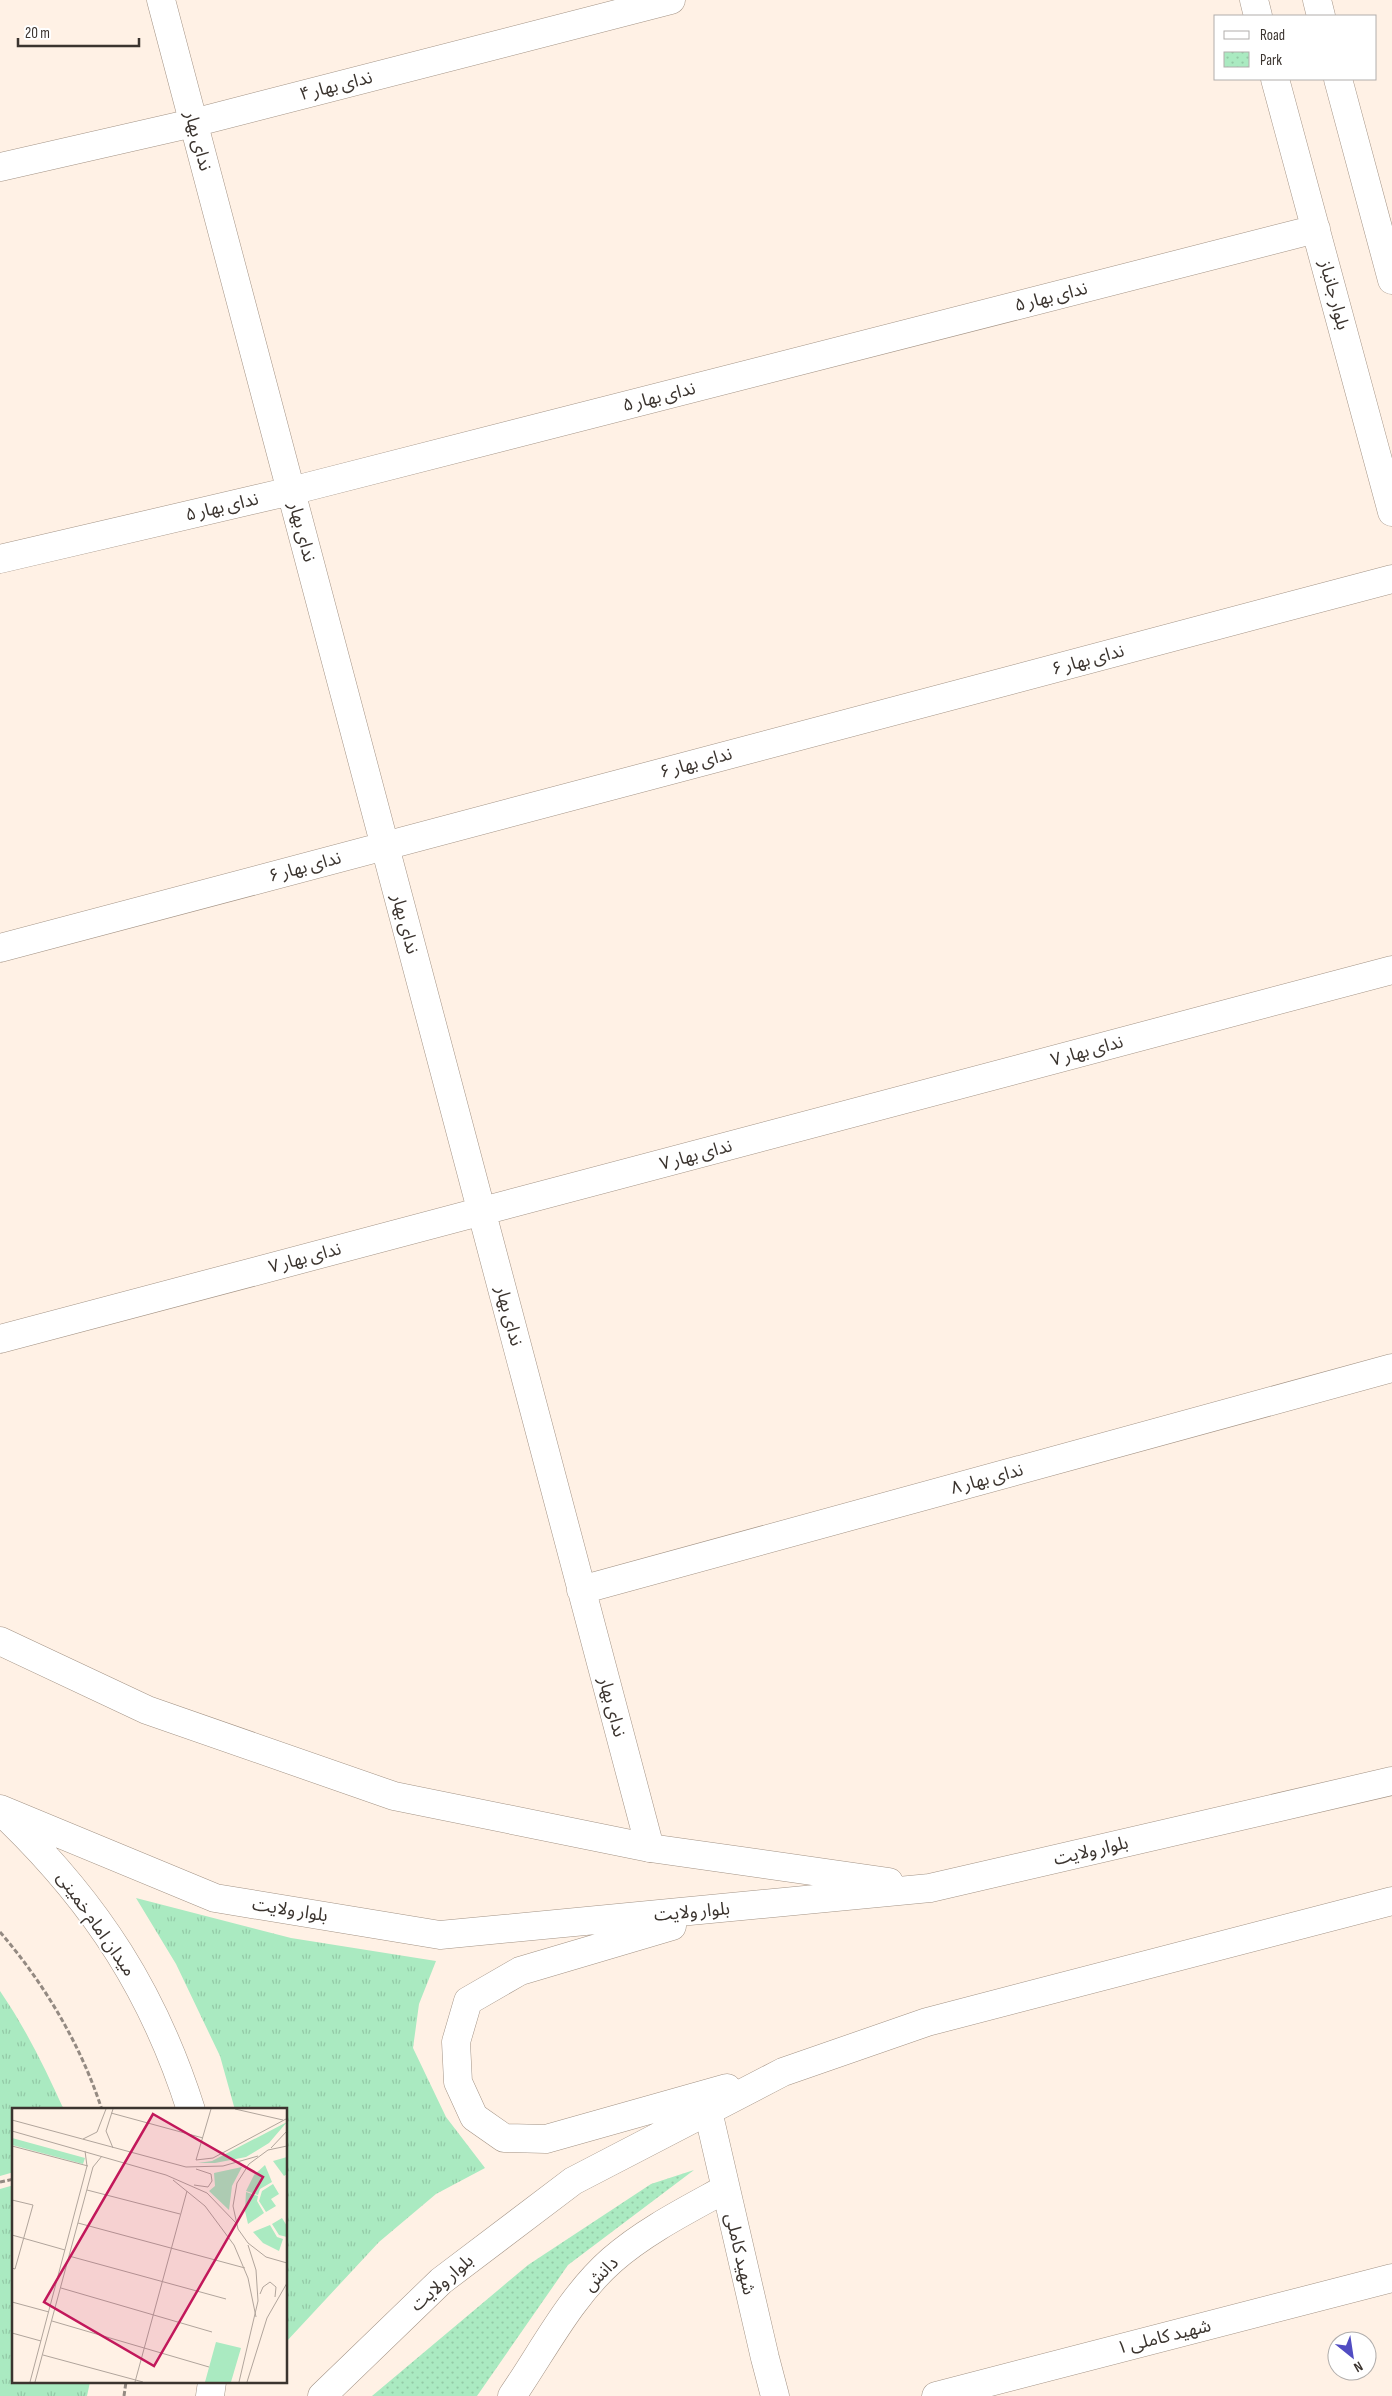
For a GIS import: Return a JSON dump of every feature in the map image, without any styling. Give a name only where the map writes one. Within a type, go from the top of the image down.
[{"type":"street","name":"ندای بهار","points":[[161,0],[650,1848]]},
{"type":"street","name":"ندای بهار ۴","points":[[0,167],[193,123],[671,0]]},
{"type":"street","points":[[1254,0],[1258,15]]},
{"type":"street","points":[[1317,0],[1321,15]]},
{"type":"street","name":"بلوار جانباز","points":[[1275,80],[1392,512]]},
{"type":"street","points":[[1338,80],[1392,280]]},
{"type":"street","name":"ندای بهار ۵","points":[[0,560],[291,491],[1316,229]]},
{"type":"street","name":"ندای بهار ۶","points":[[0,948],[1392,579]]},
{"type":"street","name":"ندای بهار ۷","points":[[0,1339],[1392,970]]},
{"type":"street","name":"ندای بهار ۸","points":[[581,1590],[1392,1368]]},
{"type":"street","points":[[0,1641],[146,1710],[394,1796],[650,1848],[930,1888]]},
{"type":"street","name":"بلوار ولایت","points":[[0,1810],[215,1898],[440,1935],[930,1888],[1392,1782]]},
{"type":"street","name":"میدان امام خمینی","points":[[0,1810],[45,1854],[85,1902],[122,1955],[153,2011],[178,2070],[189,2108]]},
{"type":"street","name":"بلوار ولایت","points":[[322,2396],[441,2281],[573,2181],[783,2072],[927,2022],[1392,1901]]},
{"type":"street","points":[[731,1908],[520,1971],[468,2001],[456,2042],[458,2082],[474,2117],[504,2138],[546,2139],[783,2072]]},
{"type":"street","name":"شهید کاملی","points":[[708,2111],[775,2396]]},
{"type":"street","name":"دانش","points":[[512,2396],[576,2301],[612,2260],[658,2227],[726,2189]]},
{"type":"street","name":"شهید کاملی ۱","points":[[936,2396],[1392,2278]]},
{"type":"path","points":[[0,1932],[18,1953],[50,2000],[77,2048],[101,2108]]},
{"type":"green space","points":[[136,1898],[291,1938],[436,1961],[419,2004],[413,2048],[446,2117],[485,2168],[436,2194],[379,2242],[288,2340],[288,2108],[234,2108],[220,2056],[176,1964]]},
{"type":"green space","points":[[0,1991],[35,2049],[63,2108],[12,2108],[12,2173],[0,2176]]},
{"type":"green space","points":[[694,2170],[568,2265],[477,2396],[372,2396],[528,2265],[651,2184]]},
{"type":"green space","points":[[12,2186],[12,2384],[90,2384],[87,2396],[0,2396],[0,2189]]}]
